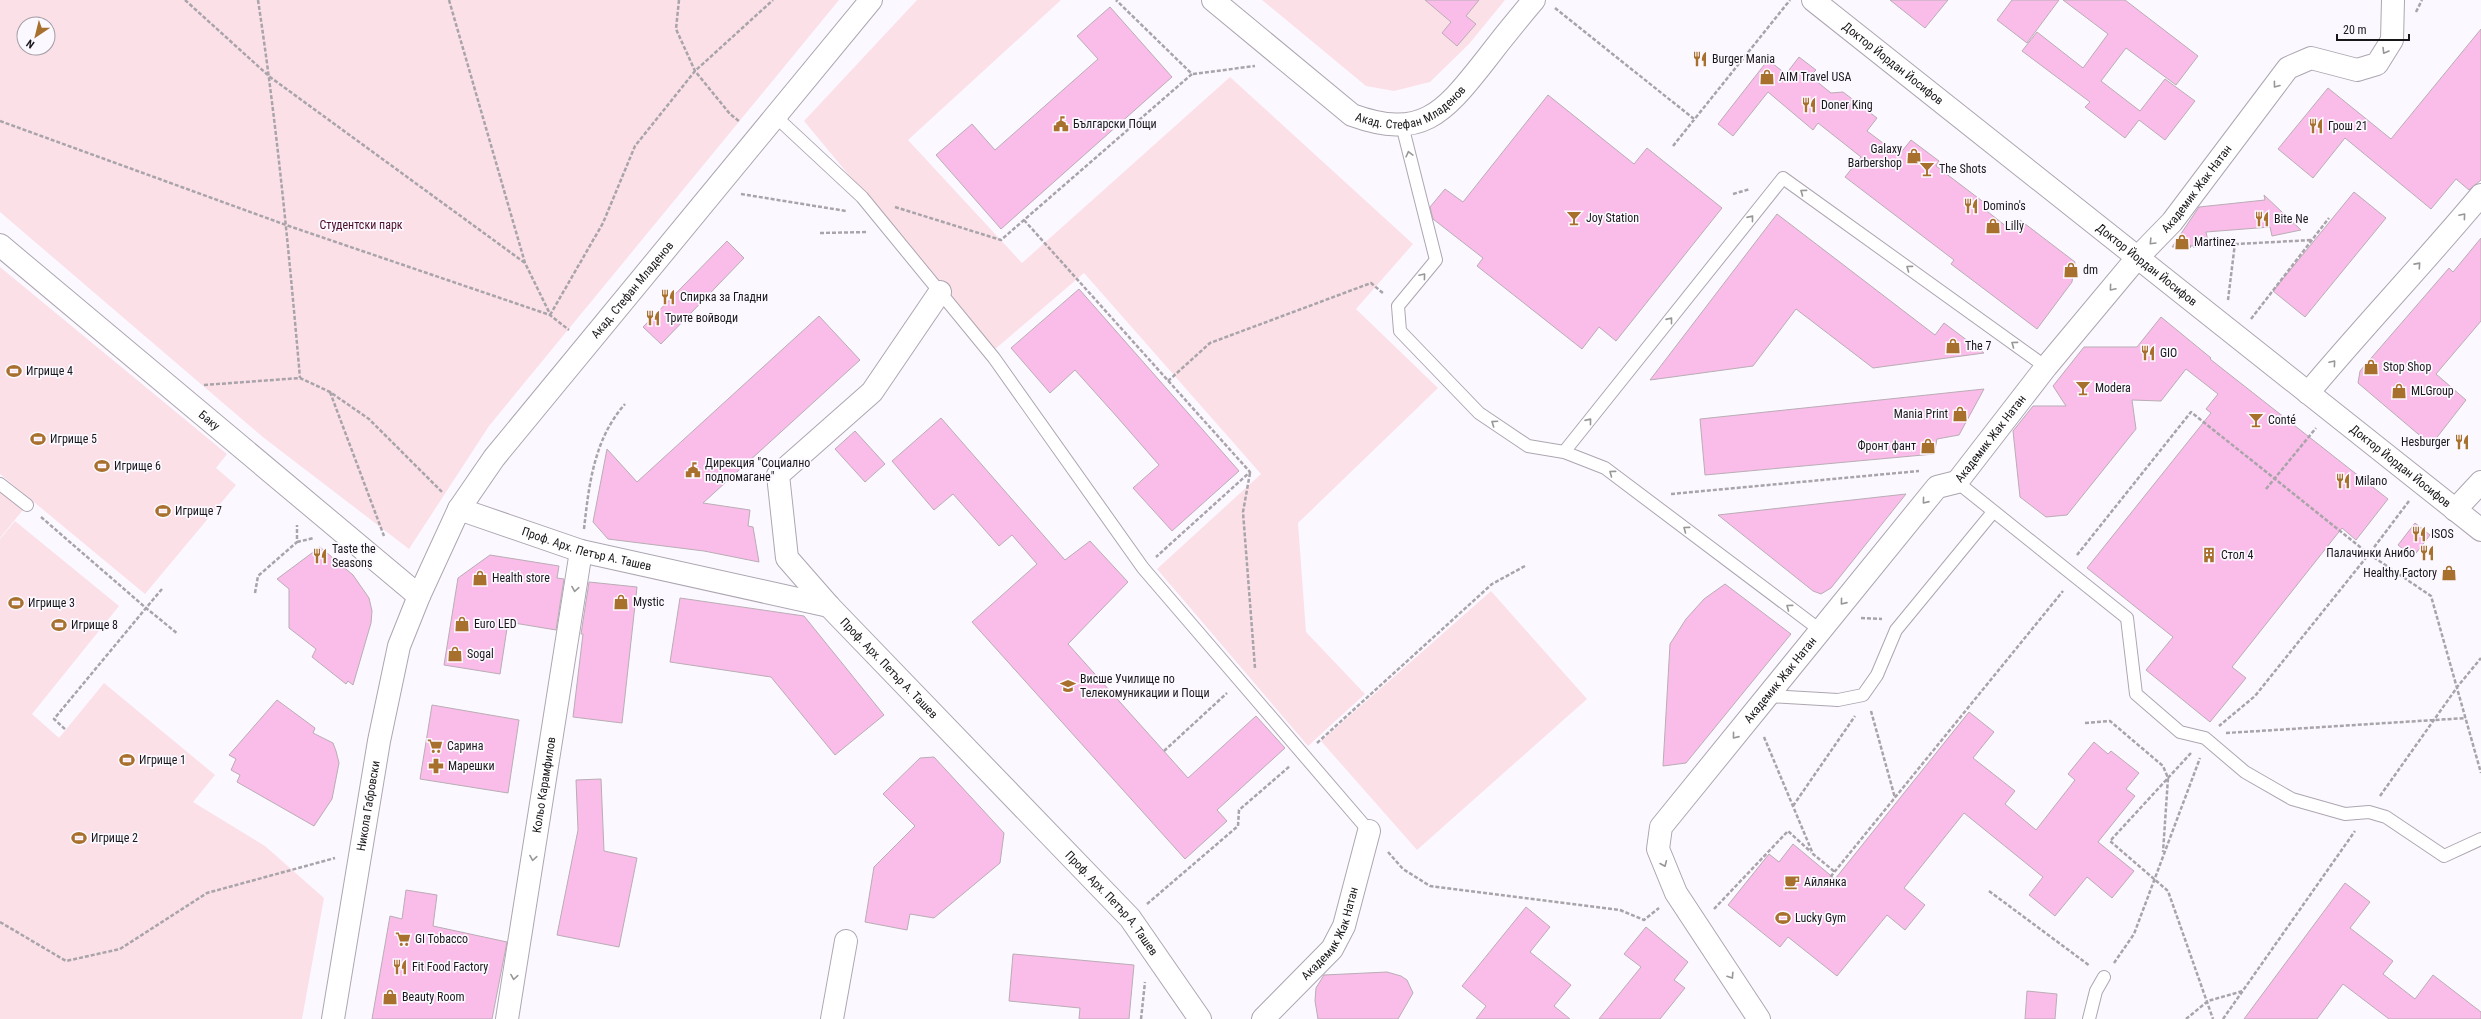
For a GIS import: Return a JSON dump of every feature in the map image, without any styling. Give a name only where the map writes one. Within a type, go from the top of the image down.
[{"type":"street","name":"Акад. Стефан Младенов","points":[[419,596],[459,509],[494,458],[871,0]]},
{"type":"street","name":"Акад. Стефан Младенов","points":[[1213,0],[1352,115],[1376,124],[1402,125],[1427,118],[1449,105],[1543,2]]},
{"type":"street","name":"Доктор Йордан Йосифов","points":[[1813,0],[2142,253],[2231,332],[2422,485],[2481,530]]},
{"type":"street","name":"Академик Жак Натан","points":[[1759,1019],[1676,892],[1658,849],[1660,827],[1937,487],[1957,482],[2046,367],[2142,253],[2172,222],[2288,68],[2311,58],[2357,70],[2377,64],[2392,40],[2392,0]]},
{"type":"street","points":[[2308,393],[2367,323],[2386,306],[2416,268],[2481,195]]},
{"type":"street","name":"Баку","points":[[0,244],[419,596]]},
{"type":"street","points":[[829,606],[787,558],[778,475],[872,392],[940,292]]},
{"type":"street","points":[[2455,510],[2481,482]]},
{"type":"street","name":"Проф. Арх. Петър А. Ташев","points":[[459,509],[581,551],[829,606],[1130,918],[1200,1019]]},
{"type":"street","name":"Кольо Карамфилов","points":[[507,1019],[581,551]]},
{"type":"street","name":"Никола Габровски","points":[[333,1019],[379,741],[399,646],[419,596]]},
{"type":"street","name":"Академик Жак Натан","points":[[1262,1019],[1332,949],[1344,926],[1369,831]]},
{"type":"street","points":[[832,1019],[846,941]]},
{"type":"lane","points":[[775,116],[862,197],[994,358],[1143,568],[1369,831]]},
{"type":"lane","points":[[1402,125],[1436,260],[1398,306],[1400,331],[1479,413],[1528,446],[1564,452],[1605,468],[1820,630]]},
{"type":"lane","points":[[1564,452],[1783,178],[2046,367]]},
{"type":"lane","points":[[1957,482],[2127,618],[2136,694],[2180,732],[2205,738],[2245,772],[2292,799],[2345,814],[2369,812],[2386,817],[2444,856],[2481,839]]},
{"type":"lane","points":[[0,484],[27,505]]},
{"type":"lane","points":[[1768,696],[1838,700],[1863,695],[1877,675],[1896,630],[1993,512]]},
{"type":"lane","points":[[2089,1019],[2096,991],[2104,977]]},
{"type":"path","points":[[185,0],[270,77],[525,263]]},
{"type":"path","points":[[258,0],[270,77],[286,225],[300,378]]},
{"type":"path","points":[[449,0],[525,263],[550,315]]},
{"type":"path","points":[[679,0],[676,29],[695,71],[730,114],[758,137]]},
{"type":"path","points":[[550,315],[603,223],[635,146],[695,71],[773,0]]},
{"type":"path","points":[[1116,0],[1192,74]]},
{"type":"path","points":[[1673,146],[1791,0]]},
{"type":"path","points":[[1543,2],[1694,119]]},
{"type":"path","points":[[862,197],[1001,240],[1192,74],[1287,62]]},
{"type":"path","points":[[0,121],[286,225],[550,315]]},
{"type":"path","points":[[715,190],[846,211]]},
{"type":"path","points":[[2231,332],[2312,240],[2329,218]]},
{"type":"path","points":[[1024,220],[1250,472]]},
{"type":"path","points":[[820,233],[891,232]]},
{"type":"path","points":[[2142,253],[2234,243],[2312,240]]},
{"type":"path","points":[[2231,332],[2234,243]]},
{"type":"path","points":[[1168,381],[1210,344],[1371,283],[1398,306]]},
{"type":"path","points":[[172,387],[300,378],[330,392],[369,419],[459,509]]},
{"type":"path","points":[[330,392],[385,538]]},
{"type":"path","points":[[581,551],[590,475],[611,420],[625,404]]},
{"type":"path","points":[[2266,489],[2330,410]]},
{"type":"path","points":[[1823,886],[1895,798],[2070,573],[2191,412],[2369,554],[2431,596],[2458,686],[2481,773]]},
{"type":"path","points":[[1643,497],[1922,471]]},
{"type":"path","points":[[1143,568],[1250,472]]},
{"type":"path","points":[[1250,472],[1243,512],[1257,701]]},
{"type":"path","points":[[2213,1019],[2208,1001],[2168,891],[2110,841],[2205,738],[2255,696],[2369,554],[2422,485]]},
{"type":"path","points":[[255,593],[258,576],[297,542],[296,520],[310,503]]},
{"type":"path","points":[[27,505],[178,634]]},
{"type":"path","points":[[1130,918],[1238,826],[1239,810],[1303,755],[1492,584],[1525,566]]},
{"type":"path","points":[[66,730],[54,719],[162,589]]},
{"type":"path","points":[[1854,620],[1861,618],[1904,619]]},
{"type":"path","points":[[2381,794],[2458,686],[2481,658]]},
{"type":"path","points":[[1164,751],[1240,681]]},
{"type":"path","points":[[1863,695],[1872,713],[1895,798]]},
{"type":"path","points":[[1793,806],[1856,715],[1863,695]]},
{"type":"path","points":[[1754,713],[1813,854]]},
{"type":"path","points":[[2205,738],[2222,733],[2466,718]]},
{"type":"path","points":[[2086,723],[2110,721],[2163,766],[2168,778],[2162,855]]},
{"type":"path","points":[[1989,891],[2104,977],[2134,934],[2153,878],[2196,771],[2205,738]]},
{"type":"path","points":[[1369,831],[1403,869],[1430,886],[1620,910],[1644,920]]},
{"type":"path","points":[[1722,901],[1788,831],[1835,872]]},
{"type":"path","points":[[2223,1019],[2346,844]]},
{"type":"path","points":[[0,922],[66,961],[120,949],[207,893],[335,858]]},
{"type":"path","points":[[2186,1019],[2208,1001],[2243,991]]},
{"type":"green space","name":"Студентски парк","points":[[0,0],[839,0],[489,426],[409,549],[264,438],[0,212]]},
{"type":"green space","points":[[917,0],[1061,0],[908,140],[1022,263],[1230,77],[1413,244],[1356,309],[1438,388],[1298,523],[1306,632],[1365,694],[1308,746],[1157,569],[1261,474],[1084,273],[994,350],[804,121]]},
{"type":"green space","points":[[1262,0],[1505,0],[1469,44],[1430,82],[1394,91],[1366,86]]},
{"type":"green space","points":[[0,267],[227,454],[216,468],[236,485],[145,594],[0,474]]},
{"type":"green space","points":[[0,484],[27,505],[0,538]]},
{"type":"green space","points":[[15,521],[119,606],[32,714],[59,738],[104,683],[215,775],[193,802],[265,846],[324,898],[302,1019],[0,1019],[0,539]]},
{"type":"green space","points":[[1491,591],[1587,699],[1417,850],[1321,741]]},
{"type":"building","points":[[1425,0],[1479,0],[1466,16],[1476,24],[1457,46],[1442,33],[1451,22]]},
{"type":"building","points":[[1890,0],[1948,0],[1925,28]]},
{"type":"building","points":[[2012,0],[2059,0],[2027,43],[1997,20]]},
{"type":"building","points":[[2063,0],[2125,0],[2198,56],[2176,85],[2126,48],[2101,81],[2140,111],[2165,79],[2195,101],[2165,140],[2139,120],[2125,138],[2085,107],[2090,102],[2022,51],[2037,32],[2083,68],[2108,34]]},
{"type":"building","points":[[1110,7],[1172,77],[1001,229],[936,155],[972,124],[995,150],[1098,59],[1077,36]]},
{"type":"building","points":[[2481,29],[2481,180],[2469,190],[2456,179],[2431,209],[2345,138],[2313,178],[2278,149],[2328,88],[2391,139]]},
{"type":"building","points":[[1799,57],[1816,70],[1810,76],[1831,93],[1843,92],[1877,118],[1867,131],[1899,155],[1911,140],[1939,161],[1936,166],[1986,204],[1983,208],[2012,231],[2020,220],[2075,262],[2072,282],[2037,329],[1951,264],[1954,260],[1845,177],[1861,157],[1818,123],[1813,130],[1768,92],[1733,136],[1718,124],[1768,60],[1786,74]]},
{"type":"building","points":[[1548,95],[1634,164],[1647,148],[1722,208],[1616,341],[1599,327],[1582,349],[1477,266],[1483,258],[1433,219],[1430,207],[1445,189],[1463,202]]},
{"type":"building","points":[[2354,192],[2386,218],[2305,317],[2273,291]]},
{"type":"building","points":[[2264,195],[2301,230],[2272,236],[2270,227],[2206,232],[2209,245],[2172,247],[2199,207],[2265,200]]},
{"type":"building","points":[[1777,214],[1935,335],[1944,323],[1984,353],[1873,368],[1796,309],[1753,366],[1650,380]]},
{"type":"building","points":[[2481,238],[2481,321],[2436,374],[2466,400],[2431,445],[2358,383],[2360,371],[2449,268],[2453,272]]},
{"type":"building","points":[[727,241],[744,258],[661,344],[643,327]]},
{"type":"building","points":[[1079,289],[1239,471],[1172,531],[1133,488],[1159,465],[1118,418],[1075,370],[1050,393],[1011,348]]},
{"type":"building","points":[[819,316],[860,360],[703,503],[750,510],[748,526],[753,527],[759,562],[704,551],[608,539],[593,522],[607,449],[637,482]]},
{"type":"building","points":[[2161,317],[2211,358],[2210,359],[2388,499],[2356,540],[2342,528],[2232,667],[2246,678],[2210,722],[2146,670],[2173,637],[2087,568],[2211,413],[2206,409],[2218,394],[2186,369],[2161,401],[2132,400],[2136,429],[2067,515],[2046,517],[2020,497],[2013,431],[2033,406],[2066,406],[2053,386],[2084,347],[2137,347]]},
{"type":"building","points":[[1984,389],[1959,435],[1937,439],[1934,454],[1705,475],[1700,419]]},
{"type":"building","name":"Висше Училище по Телекомуникации и Пощи","points":[[941,418],[1065,560],[1090,541],[1128,582],[1068,644],[1188,778],[1256,716],[1285,748],[1217,810],[1227,821],[1185,859],[972,622],[1037,564],[1012,535],[999,546],[953,494],[934,510],[892,461]]},
{"type":"building","points":[[855,431],[885,464],[865,482],[835,449]]},
{"type":"building","points":[[1906,494],[1831,588],[1821,594],[1813,591],[1718,515]]},
{"type":"building","points":[[2415,523],[2430,535],[2413,557],[2398,545]]},
{"type":"building","points":[[320,547],[353,575],[369,598],[372,611],[371,623],[353,685],[348,681],[346,684],[312,657],[316,649],[289,628],[289,589],[277,579]]},
{"type":"building","points":[[490,555],[559,566],[557,578],[564,579],[556,630],[508,622],[500,674],[444,665],[458,578]]},
{"type":"building","points":[[589,582],[637,587],[622,723],[573,717],[583,634],[581,634]]},
{"type":"building","points":[[1725,584],[1791,634],[1686,763],[1663,766],[1670,644],[1686,619],[1704,599]]},
{"type":"building","points":[[680,598],[804,616],[884,715],[835,755],[771,677],[670,662]]},
{"type":"building","points":[[277,700],[315,728],[313,733],[333,743],[336,751],[339,763],[332,799],[314,826],[237,782],[240,775],[231,770],[236,759],[229,755]]},
{"type":"building","points":[[432,705],[519,720],[508,793],[420,779]]},
{"type":"building","points":[[1969,712],[1994,732],[1973,758],[2015,791],[2005,804],[2036,830],[2075,780],[2068,774],[2094,742],[2108,754],[2111,751],[2139,773],[2126,789],[2135,796],[2098,842],[2134,871],[2112,898],[2087,877],[2055,916],[2029,895],[2043,877],[1964,813],[1904,888],[1925,905],[1905,930],[1887,915],[1837,976],[1788,937],[1780,947],[1728,905],[1769,854],[1779,862],[1793,844],[1835,879]]},
{"type":"building","points":[[934,757],[1004,833],[1000,863],[934,918],[910,914],[907,930],[865,922],[874,867],[915,826],[883,794],[920,758]]},
{"type":"building","points":[[601,779],[604,851],[637,858],[619,947],[557,935],[578,830],[576,780]]},
{"type":"building","points":[[2345,883],[2370,902],[2350,928],[2393,961],[2383,974],[2415,999],[2433,975],[2481,1012],[2481,1019],[2389,1019],[2343,984],[2317,1019],[2244,1019]]},
{"type":"building","points":[[406,890],[437,895],[433,926],[507,942],[492,1019],[372,1019],[390,916],[402,919]]},
{"type":"building","points":[[1526,907],[1550,927],[1530,952],[1571,985],[1554,1006],[1570,1019],[1476,1019],[1486,1006],[1462,986]]},
{"type":"building","points":[[1646,927],[1688,962],[1674,980],[1685,988],[1660,1019],[1599,1019],[1641,967],[1624,954]]},
{"type":"building","points":[[1013,954],[1134,965],[1129,1019],[1079,1019],[1080,1008],[1009,1001]]},
{"type":"building","points":[[1387,972],[1401,976],[1407,980],[1413,993],[1398,1019],[1318,1019],[1315,1001],[1316,988],[1324,975]]},
{"type":"building","points":[[2027,991],[2057,994],[2055,1019],[2025,1019]]},
{"type":"place","name":"Burger Mania","points":[[1700,59]]},
{"type":"place","name":"AIM Travel USA","points":[[1767,77]]},
{"type":"place","name":"Doner King","points":[[1809,105]]},
{"type":"place","name":"Български Пощи","points":[[1061,124]]},
{"type":"place","name":"Грош 21","points":[[2316,126]]},
{"type":"place","name":"Galaxy Barbershop","points":[[1914,156]]},
{"type":"place","name":"The Shots","points":[[1927,169]]},
{"type":"place","name":"Domino's","points":[[1971,206]]},
{"type":"place","name":"Joy Station","points":[[1574,218]]},
{"type":"place","name":"Bite Ne","points":[[2262,219]]},
{"type":"place","name":"Lilly","points":[[1993,226]]},
{"type":"place","name":"Martinez","points":[[2182,242]]},
{"type":"place","name":"dm","points":[[2071,270]]},
{"type":"place","name":"Спирка за Гладни","points":[[668,297]]},
{"type":"place","name":"Трите войводи","points":[[653,318]]},
{"type":"place","name":"The 7","points":[[1953,346]]},
{"type":"place","name":"GIO","points":[[2148,353]]},
{"type":"place","name":"Stop Shop","points":[[2371,367]]},
{"type":"place","name":"Игрище 4","points":[[14,371]]},
{"type":"place","name":"Modera","points":[[2083,388]]},
{"type":"place","name":"MLGroup","points":[[2399,391]]},
{"type":"place","name":"Mania Print","points":[[1960,414]]},
{"type":"place","name":"Conté","points":[[2256,420]]},
{"type":"place","name":"Игрище 5","points":[[38,439]]},
{"type":"place","name":"Hesburger","points":[[2462,442]]},
{"type":"place","name":"Фронт фант","points":[[1928,446]]},
{"type":"place","name":"Игрище 6","points":[[102,466]]},
{"type":"place","name":"Дирекция \"Социално подпомагане\"","points":[[693,470]]},
{"type":"place","name":"Milano","points":[[2343,481]]},
{"type":"place","name":"Игрище 7","points":[[163,511]]},
{"type":"place","name":"ISOS","points":[[2419,534]]},
{"type":"place","name":"Палачинки Анибо","points":[[2427,553]]},
{"type":"place","name":"Стол 4","points":[[2209,555]]},
{"type":"place","name":"Taste the Seasons","points":[[320,556]]},
{"type":"place","name":"Healthy Factory","points":[[2449,573]]},
{"type":"place","name":"Health store","points":[[480,578]]},
{"type":"place","name":"Mystic","points":[[621,602]]},
{"type":"place","name":"Игрище 3","points":[[16,603]]},
{"type":"place","name":"Euro LED","points":[[462,624]]},
{"type":"place","name":"Игрище 8","points":[[59,625]]},
{"type":"place","name":"Sogal","points":[[455,654]]},
{"type":"place","name":"Висше Училище по Телекомуникации и Пощи","points":[[1068,686]]},
{"type":"place","name":"Сарина","points":[[435,746]]},
{"type":"place","name":"Игрище 1","points":[[127,760]]},
{"type":"place","name":"Марешки","points":[[436,766]]},
{"type":"place","name":"Игрище 2","points":[[79,838]]},
{"type":"place","name":"Айлянка","points":[[1792,882]]},
{"type":"place","name":"Lucky Gym","points":[[1783,918]]},
{"type":"place","name":"GI Tobacco","points":[[403,939]]},
{"type":"place","name":"Fit Food Factory","points":[[400,967]]},
{"type":"place","name":"Beauty Room","points":[[390,997]]}]
